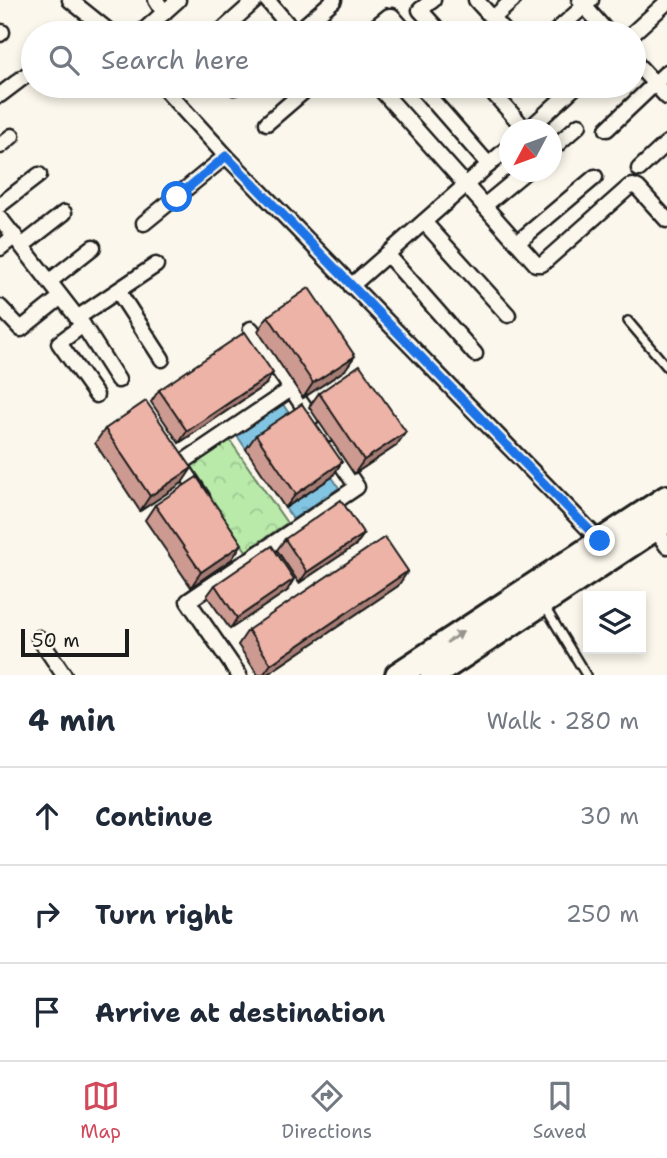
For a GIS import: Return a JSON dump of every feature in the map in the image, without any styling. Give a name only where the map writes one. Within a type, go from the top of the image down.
[{"type":"highway","points":[[433,675],[542,602],[667,498]]},
{"type":"highway","points":[[398,675],[606,548],[663,531]]},
{"type":"street","points":[[70,0],[96,21]]},
{"type":"street","points":[[149,21],[160,6],[178,0]]},
{"type":"street","points":[[232,21],[256,0]]},
{"type":"street","points":[[267,0],[285,21]]},
{"type":"street","points":[[309,21],[334,0]]},
{"type":"street","points":[[430,21],[420,10],[433,0]]},
{"type":"street","points":[[476,0],[496,21]]},
{"type":"street","points":[[493,18],[513,0]]},
{"type":"street","points":[[566,21],[585,2],[599,21]]},
{"type":"street","points":[[646,21],[667,2]]},
{"type":"street","points":[[646,92],[667,72]]},
{"type":"street","points":[[646,74],[667,97]]},
{"type":"street","points":[[0,95],[21,78]]},
{"type":"street","points":[[173,98],[606,548]]},
{"type":"street","points":[[267,123],[296,98]]},
{"type":"street","points":[[388,98],[536,264],[542,264],[629,187],[633,186],[667,220]]},
{"type":"street","points":[[430,98],[489,165]]},
{"type":"street","points":[[498,98],[517,119]]},
{"type":"street","points":[[539,119],[562,98]]},
{"type":"street","points":[[607,129],[640,98]]},
{"type":"street","points":[[562,140],[579,125]]},
{"type":"street","points":[[0,146],[12,136]]},
{"type":"street","points":[[639,169],[667,143]]},
{"type":"street","points":[[144,223],[226,156]]},
{"type":"street","points":[[351,286],[499,156]]},
{"type":"street","points":[[0,205],[39,175]]},
{"type":"street","points":[[517,243],[595,177]]},
{"type":"street","points":[[484,206],[513,182]]},
{"type":"street","points":[[0,248],[19,241],[64,213]]},
{"type":"street","points":[[0,218],[80,322],[118,380]]},
{"type":"street","points":[[424,222],[508,315]]},
{"type":"street","points":[[50,281],[93,247]]},
{"type":"street","points":[[387,254],[475,354]]},
{"type":"street","points":[[96,395],[59,343],[118,291],[156,265]]},
{"type":"street","points":[[118,291],[162,359]]},
{"type":"street","points":[[0,307],[21,329],[61,297]]},
{"type":"street","points":[[239,675],[188,601],[242,556],[357,486],[251,329]]},
{"type":"street","points":[[209,508],[180,464],[291,389]]},
{"type":"street","points":[[39,638],[64,675]]},
{"type":"lane","points":[[628,321],[667,366]]},
{"type":"lane","points":[[542,602],[586,675]]},
{"type":"green space","points":[[229,439],[287,523],[246,551],[189,466]]},
{"type":"water","points":[[282,403],[292,418],[246,449],[236,434]]},
{"type":"water","points":[[332,477],[339,488],[293,519],[285,508]]},
{"type":"building","points":[[309,288],[355,356],[313,383],[268,316]]},
{"type":"building","points":[[245,332],[273,373],[187,431],[159,390]]},
{"type":"building","points":[[360,365],[406,432],[364,460],[319,393]]},
{"type":"building","points":[[146,401],[192,468],[150,496],[105,429]]},
{"type":"building","points":[[302,404],[342,462],[296,494],[256,435]]},
{"type":"building","points":[[197,477],[242,544],[201,572],[155,505]]},
{"type":"building","points":[[341,500],[364,534],[307,572],[285,539]]},
{"type":"building","points":[[385,537],[408,571],[271,664],[248,630]]},
{"type":"building","points":[[272,546],[294,579],[237,618],[215,585]]},
{"type":"route","points":[[177,197],[226,156],[600,541]]}]
